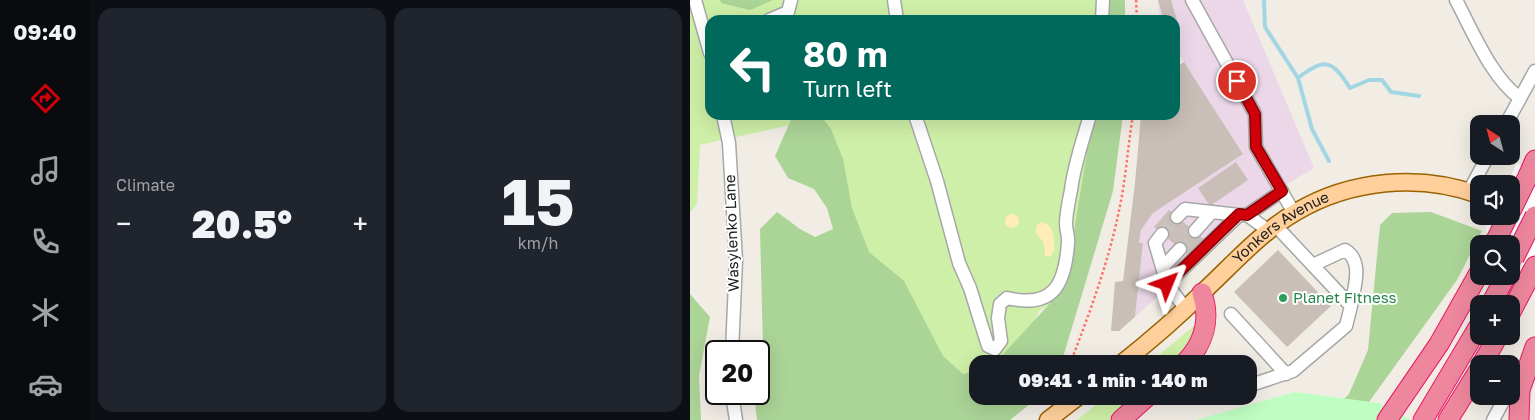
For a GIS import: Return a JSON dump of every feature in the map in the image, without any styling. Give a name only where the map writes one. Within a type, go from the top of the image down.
[{"type":"highway","points":[[1520,192],[1532,167]]},
{"type":"highway","points":[[1520,247],[1535,216]]},
{"type":"highway","points":[[1520,295],[1532,272]]},
{"type":"highway","points":[[1387,420],[1439,344],[1472,285]]},
{"type":"highway","points":[[1192,355],[1198,348],[1205,330],[1206,309],[1202,293]]},
{"type":"highway","points":[[1423,420],[1470,341]]},
{"type":"highway","points":[[1519,420],[1520,390],[1534,349]]},
{"type":"highway","points":[[1448,420],[1470,385]]},
{"type":"highway","points":[[1121,420],[1138,405]]},
{"type":"main road","name":"Yonkers Avenue","points":[[1131,355],[1272,228],[1294,213],[1331,195],[1374,184],[1429,183],[1470,192]]},
{"type":"main road","points":[[1520,215],[1535,224]]},
{"type":"main road","points":[[1048,420],[1067,405]]},
{"type":"street","points":[[781,15],[788,12],[790,0]]},
{"type":"street","points":[[894,0],[896,15]]},
{"type":"street","points":[[1102,15],[1103,0]]},
{"type":"street","points":[[1192,0],[1255,114],[1256,147],[1294,213]]},
{"type":"street","points":[[1456,0],[1497,73],[1508,88],[1520,98]]},
{"type":"street","points":[[694,5],[705,30]]},
{"type":"street","points":[[1511,115],[1535,71]]},
{"type":"street","name":"Wasylenko Lane","points":[[724,120],[729,144],[736,260],[732,340]]},
{"type":"street","points":[[917,120],[937,181],[959,263],[970,288],[988,346],[995,349],[1001,341],[998,318],[1000,304],[1008,298],[1026,302],[1039,301],[1051,294],[1065,271],[1068,241],[1066,224],[1072,182],[1089,120]]},
{"type":"street","points":[[1167,284],[1243,215],[1282,191]]},
{"type":"street","points":[[1177,217],[1185,209],[1243,215],[1272,228],[1313,265],[1351,306]]},
{"type":"street","points":[[1195,232],[1212,212]]},
{"type":"street","points":[[1162,234],[1155,243],[1167,284],[1185,308]]},
{"type":"street","points":[[1163,267],[1180,249]]},
{"type":"street","points":[[1257,383],[1292,371],[1346,326],[1357,268],[1350,253],[1344,250],[1313,265]]},
{"type":"street","points":[[1231,314],[1286,374]]},
{"type":"street","points":[[1520,372],[1534,349]]},
{"type":"street","points":[[734,405],[736,420]]},
{"type":"street","points":[[1493,420],[1501,405]]},
{"type":"path","points":[[1136,0],[1137,15]]},
{"type":"path","points":[[1073,355],[1095,299],[1108,254],[1120,205],[1131,120]]},
{"type":"shaded area","points":[[1158,0],[1243,0],[1314,168],[1269,195],[1135,317],[1143,243],[1139,243],[1141,230],[1153,213],[1243,154],[1180,56],[1180,15],[1160,15]]},
{"type":"green space","points":[[690,0],[1112,0],[1113,15],[705,15],[705,120],[813,120],[700,145],[697,204],[690,213]]},
{"type":"green space","points":[[720,0],[773,0],[750,10],[721,3]]},
{"type":"green space","points":[[1104,0],[1125,0],[1125,15],[1106,15]]},
{"type":"green space","points":[[791,120],[824,120],[831,129],[843,159],[852,208],[869,252],[904,281],[943,356],[963,374],[969,373],[969,405],[1029,405],[1010,420],[757,420],[755,405],[770,405],[770,340],[763,340],[760,229],[777,212],[800,229],[815,237],[833,229],[827,208],[814,189],[788,178],[775,156]]},
{"type":"green space","points":[[813,120],[1101,120],[1072,291],[1039,311],[1017,355],[969,355],[969,398],[925,407]]},
{"type":"green space","points":[[1092,120],[1122,120],[1113,191],[1064,355],[1002,355],[1065,287]]},
{"type":"green space","points":[[1431,212],[1482,231],[1480,235],[1470,235],[1470,255],[1457,280],[1356,420],[1252,420],[1330,412],[1349,394],[1368,350],[1380,225],[1392,213]]},
{"type":"green space","points":[[690,294],[710,317],[699,376],[701,420],[690,420]]},
{"type":"green space","points":[[1199,322],[1198,339],[1183,355],[1159,355]]},
{"type":"green space","points":[[1295,392],[1379,403],[1411,420],[1196,420],[1249,405],[1257,405],[1257,403]]},
{"type":"green space","points":[[1096,405],[1128,405],[1111,420],[1077,420]]},
{"type":"sand","points":[[1009,214],[1015,214],[1019,221],[1015,228],[1009,228],[1005,224],[1005,218]]},
{"type":"sand","points":[[1041,222],[1046,223],[1053,233],[1054,251],[1050,257],[1045,256],[1044,243],[1036,233],[1036,226]]},
{"type":"pier","points":[[1516,165],[1519,165],[1535,179],[1535,286],[1520,263],[1520,235],[1490,235],[1485,230],[1487,225],[1520,225],[1520,175],[1511,175]]},
{"type":"building","points":[[1158,0],[1171,0],[1175,15],[1162,15]]},
{"type":"building","points":[[1184,62],[1243,154],[1153,213],[1141,230],[1139,243],[1143,243],[1135,317],[1119,331],[1111,331],[1115,282],[1123,281],[1141,120],[1180,120],[1180,65]]},
{"type":"building","points":[[1236,162],[1248,180],[1210,206],[1198,188]]},
{"type":"building","points":[[1169,210],[1206,241],[1191,258],[1154,227]]},
{"type":"building","points":[[1278,250],[1331,306],[1287,347],[1234,292]]},
{"type":"waterway","points":[[1264,0],[1265,27],[1298,78],[1312,129],[1329,161]]},
{"type":"waterway","points":[[1298,78],[1315,67],[1327,65],[1333,67],[1350,88],[1369,80],[1382,80],[1391,92],[1419,96]]},
{"type":"tunnel","points":[[1162,234],[1177,217]]},
{"type":"tunnel","points":[[1180,249],[1195,231]]},
{"type":"place","name":"Planet Fitness","points":[[1283,298]]},
{"type":"route","points":[[1167,284],[1239,214],[1247,215],[1282,191],[1256,147],[1255,114],[1237,81]]}]
